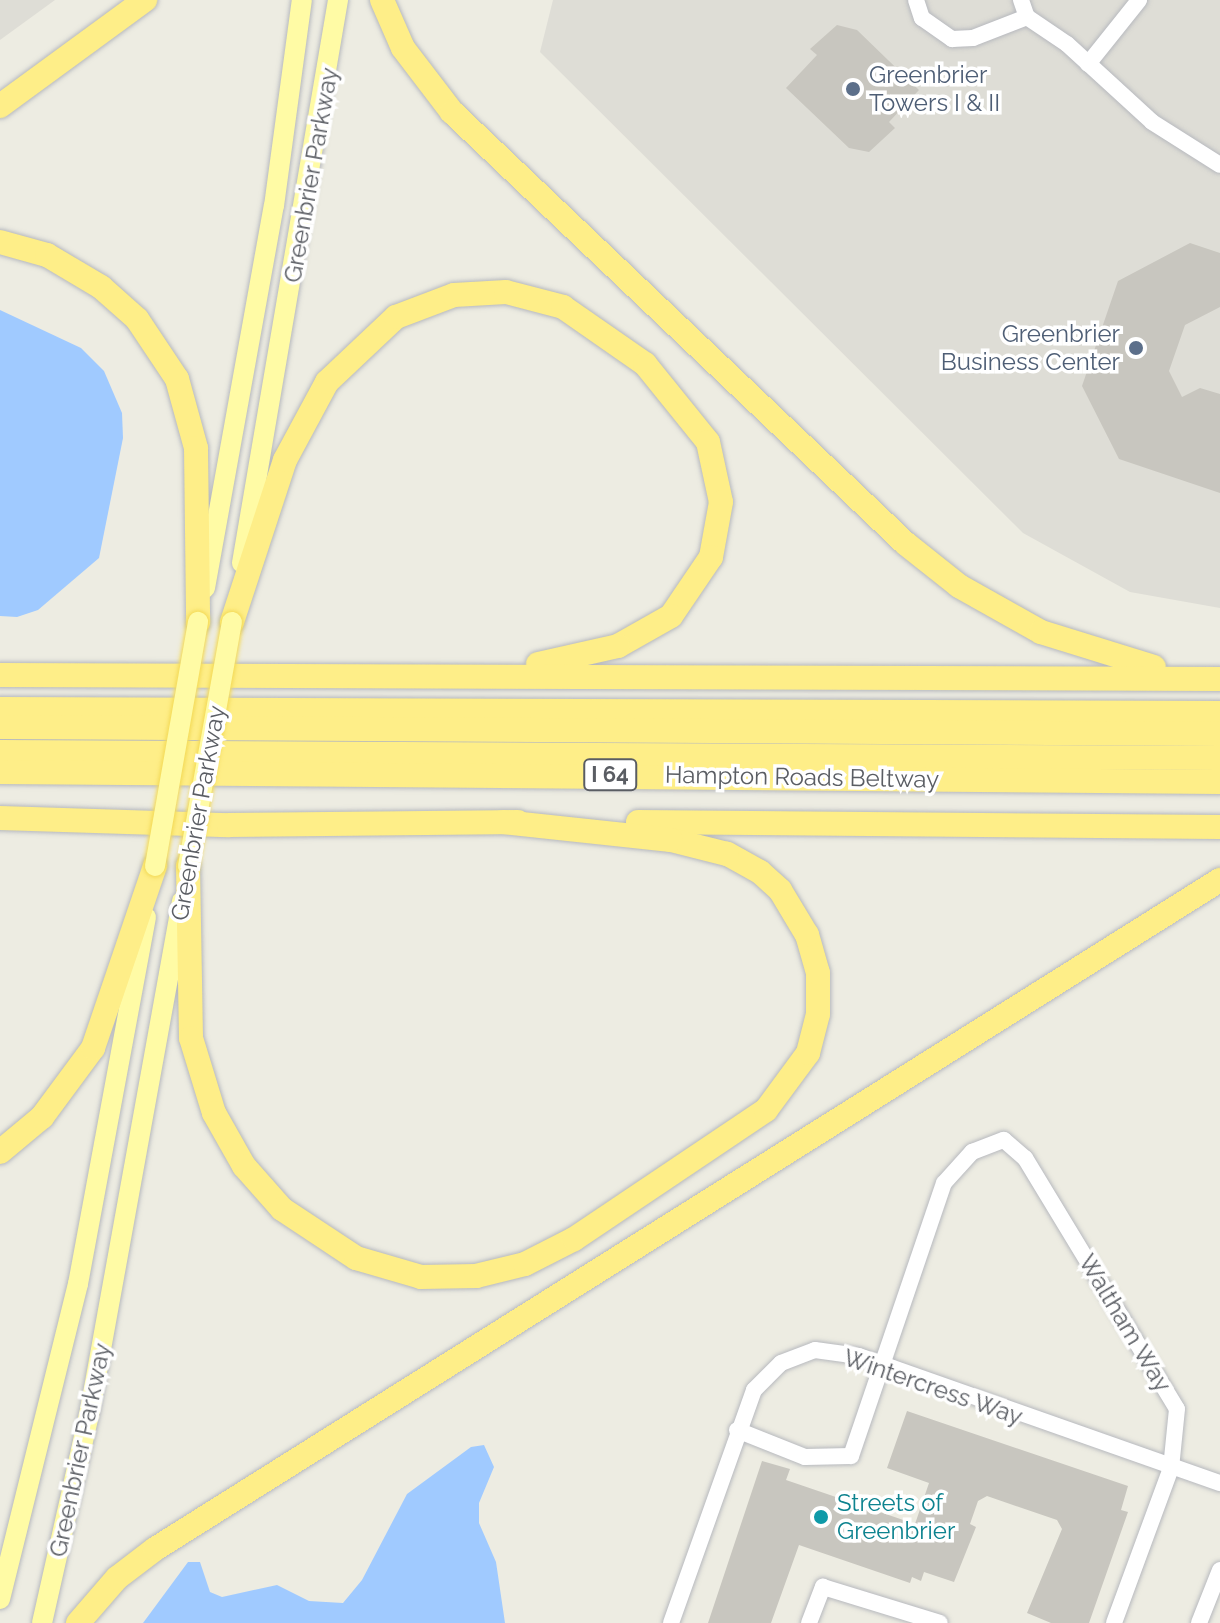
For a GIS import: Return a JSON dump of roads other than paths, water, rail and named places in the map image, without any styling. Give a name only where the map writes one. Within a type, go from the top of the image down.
[{"type":"highway","points":[[0,106],[145,0]]},
{"type":"highway","points":[[382,0],[403,48],[452,112],[934,568],[997,609],[1072,645],[1145,666],[1220,677]]},
{"type":"highway","points":[[0,242],[47,255],[101,287],[137,319],[177,379],[196,448],[198,622]]},
{"type":"highway","points":[[232,622],[297,431],[352,354],[396,317],[436,299],[473,292],[537,297],[613,337],[683,404],[714,456],[719,521],[695,587],[659,626],[618,646],[493,674]]},
{"type":"highway","points":[[0,675],[1220,677]]},
{"type":"highway","points":[[0,709],[1220,713]]},
{"type":"highway","points":[[0,727],[1220,734]]},
{"type":"highway","points":[[0,752],[1220,758]]},
{"type":"highway","name":"Hampton Roads Beltway","points":[[0,772],[1220,782]]},
{"type":"highway","points":[[0,820],[29,818],[229,825],[503,822],[1220,827]]},
{"type":"highway","points":[[188,866],[191,1038],[214,1113],[244,1166],[282,1209],[356,1258],[421,1277],[476,1276],[525,1264],[574,1239],[766,1110],[808,1053],[818,1014],[818,973],[807,935],[780,890],[760,872],[727,854],[671,840],[503,822]]},
{"type":"highway","points":[[0,1152],[42,1117],[93,1048],[155,866]]},
{"type":"highway","points":[[78,1623],[117,1578],[155,1549],[1220,880]]},
{"type":"main road","name":"Greenbrier Parkway","points":[[0,1599],[78,1284],[274,206],[302,0]]},
{"type":"main road","name":"Greenbrier Parkway","points":[[42,1623],[93,1394],[232,622],[338,0]]},
{"type":"street","points":[[916,0],[922,18],[952,39],[973,38],[1027,17]]},
{"type":"street","points":[[1021,0],[1027,17],[1088,64],[1152,122],[1220,165]]},
{"type":"street","points":[[1088,64],[1139,0]]},
{"type":"street","name":"Waltham Way","points":[[886,1366],[944,1183],[957,1163],[996,1139],[1025,1158],[1177,1409],[1171,1468],[1114,1623]]},
{"type":"street","name":"Wintercress Way","points":[[671,1623],[737,1430],[754,1390],[781,1363],[815,1350],[886,1366],[1220,1483]]},
{"type":"street","points":[[737,1430],[805,1457],[851,1456],[886,1366]]},
{"type":"street","points":[[1199,1623],[1220,1570]]},
{"type":"street","points":[[809,1623],[823,1587],[940,1623]]},
{"type":"water","points":[[0,310],[81,348],[104,371],[122,413],[123,438],[99,558],[38,610],[17,617],[0,616]]},
{"type":"water","points":[[484,1445],[494,1467],[479,1503],[479,1523],[496,1562],[505,1623],[143,1623],[188,1562],[200,1562],[210,1592],[222,1597],[277,1585],[309,1601],[343,1603],[362,1580],[407,1494],[471,1447]]},
{"type":"place","name":"Greenbrier Towers I & II","points":[[853,89]]},
{"type":"place","name":"Greenbrier Business Center","points":[[1136,348]]},
{"type":"place","name":"Streets of Greenbrier","points":[[821,1517]]}]
